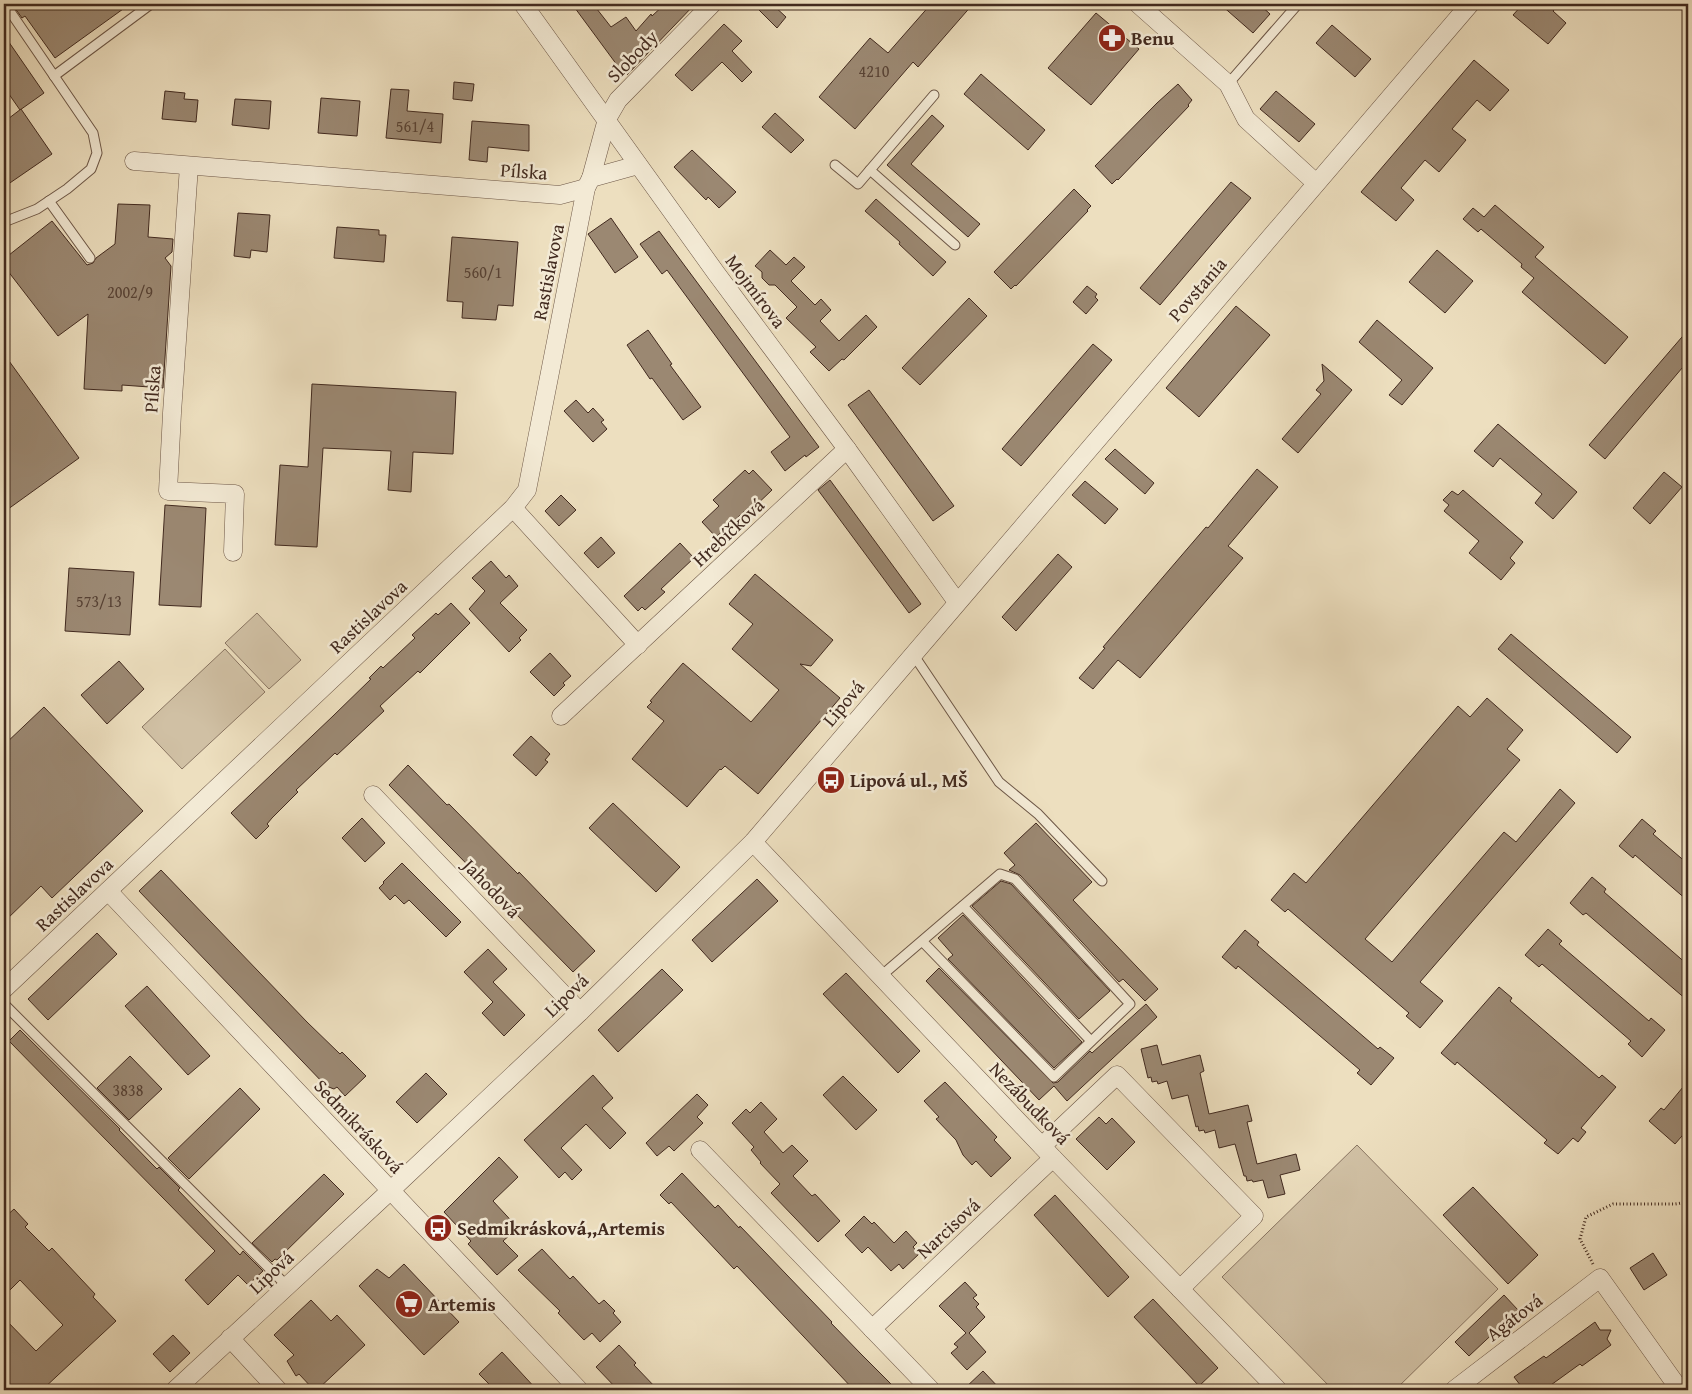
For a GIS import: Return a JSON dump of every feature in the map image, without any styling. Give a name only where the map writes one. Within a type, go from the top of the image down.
[{"type":"street","name":"Mojmírova","points":[[523,4],[638,165],[848,449],[957,602]]},
{"type":"street","name":"Slobody","points":[[606,119],[618,100],[712,4]]},
{"type":"street","points":[[1138,4],[1228,84],[1246,119],[1316,183]]},
{"type":"street","name":"Povstania","points":[[957,602],[1470,4]]},
{"type":"street","name":"Rastislavova","points":[[4,989],[513,508],[527,490],[588,183],[606,119]]},
{"type":"street","name":"Pílska","points":[[134,160],[560,195],[588,183]]},
{"type":"street","points":[[588,183],[638,165]]},
{"type":"street","name":"Pílska","points":[[189,166],[168,490],[235,494],[233,552]]},
{"type":"street","name":"Hrebíčková","points":[[562,716],[848,449]]},
{"type":"street","points":[[513,508],[638,645]]},
{"type":"street","name":"Lipová","points":[[175,1390],[580,1012],[753,842],[957,602]]},
{"type":"street","name":"Jahodová","points":[[373,795],[580,1012]]},
{"type":"street","name":"Nezábudková","points":[[753,842],[1278,1390]]},
{"type":"street","name":"Sedmikrásková","points":[[108,891],[579,1390]]},
{"type":"street","name":"Narcisová","points":[[872,1329],[1048,1152],[1117,1075],[1254,1216],[1180,1289]]},
{"type":"street","points":[[700,1150],[931,1390]]},
{"type":"street","points":[[1600,1278],[1680,1390]]},
{"type":"street","name":"Agátová","points":[[1454,1390],[1600,1278]]},
{"type":"street","points":[[230,1338],[278,1390]]},
{"type":"lane","points":[[4,222],[37,209],[67,189],[91,169],[97,153],[93,133],[6,4]]},
{"type":"lane","points":[[54,76],[151,4]]},
{"type":"lane","points":[[1228,84],[1298,4]]},
{"type":"lane","points":[[834,165],[858,184],[934,95]]},
{"type":"lane","points":[[870,170],[955,245]]},
{"type":"lane","points":[[49,200],[90,258]]},
{"type":"lane","points":[[913,654],[999,782],[1038,814],[1102,881]]},
{"type":"lane","points":[[881,976],[1000,874],[1015,879],[1130,1004],[1054,1076],[922,941]]},
{"type":"lane","points":[[963,906],[1091,1041]]},
{"type":"lane","points":[[4,1004],[287,1286]]},
{"type":"path","points":[[1600,1278],[1580,1239],[1586,1217],[1613,1204],[1675,1204],[1688,1202]]},
{"type":"shaded area","points":[[257,613],[301,660],[269,689],[225,643]]},
{"type":"shaded area","points":[[225,649],[265,692],[182,769],[142,727]]},
{"type":"shaded area","points":[[1357,1145],[1498,1289],[1395,1390],[1333,1390],[1222,1277]]},
{"type":"building","points":[[12,4],[130,4],[55,58],[25,16],[22,18]]},
{"type":"building","points":[[572,4],[593,4],[611,27],[626,17],[636,31],[651,14],[652,16],[665,4],[695,4],[627,75],[617,65]]},
{"type":"building","points":[[753,4],[772,4],[786,17],[777,28]]},
{"type":"building","points":[[931,4],[973,4],[918,67],[913,62],[855,129],[819,97],[870,38],[888,53]]},
{"type":"building","points":[[1220,4],[1259,4],[1270,14],[1253,33]]},
{"type":"building","points":[[1523,4],[1559,4],[1553,11],[1566,23],[1548,44],[1513,15]]},
{"type":"building","points":[[1096,13],[1139,49],[1091,105],[1048,68]]},
{"type":"building","points":[[724,24],[742,41],[732,51],[752,72],[742,82],[722,62],[692,91],[675,75]]},
{"type":"building","points":[[1332,25],[1371,59],[1355,77],[1316,43]]},
{"type":"building","points":[[4,35],[44,93],[20,110],[4,87]]},
{"type":"building","points":[[1474,60],[1509,90],[1490,111],[1477,100],[1452,129],[1466,140],[1439,172],[1425,160],[1401,188],[1414,200],[1396,221],[1361,192]]},
{"type":"building","points":[[981,74],[1045,130],[1028,150],[964,94]]},
{"type":"building","points":[[454,82],[474,84],[472,101],[453,99]]},
{"type":"building","points":[[1178,84],[1192,100],[1189,106],[1112,184],[1095,166]]},
{"type":"building","points":[[391,89],[409,90],[407,111],[443,114],[441,143],[386,138]]},
{"type":"building","points":[[165,91],[185,93],[184,99],[198,100],[196,122],[162,119]]},
{"type":"building","points":[[1276,91],[1315,124],[1299,142],[1260,109]]},
{"type":"building","points":[[321,98],[360,101],[357,136],[318,133]]},
{"type":"building","points":[[235,99],[271,101],[269,129],[232,125]]},
{"type":"building","points":[[21,109],[52,154],[4,187],[4,122]]},
{"type":"building","points":[[775,113],[804,140],[791,153],[762,127]]},
{"type":"building","points":[[932,115],[944,126],[911,164],[980,224],[968,237],[887,165]]},
{"type":"building","points":[[472,121],[529,125],[529,151],[488,147],[487,162],[469,160]]},
{"type":"building","points":[[692,150],[736,192],[719,208],[708,197],[706,200],[674,167]]},
{"type":"building","points":[[1231,182],[1251,198],[1160,305],[1140,288]]},
{"type":"building","points":[[1074,189],[1091,206],[1088,211],[1011,289],[994,272]]},
{"type":"building","points":[[876,199],[946,262],[933,276],[899,244],[900,242],[865,211]]},
{"type":"building","points":[[118,204],[150,205],[148,237],[173,239],[172,252],[165,258],[171,266],[163,388],[122,385],[122,391],[84,389],[88,314],[58,336],[4,266],[4,259],[52,221],[87,265],[93,263],[96,258],[115,244]]},
{"type":"building","points":[[1495,205],[1544,247],[1535,257],[1628,337],[1605,364],[1522,292],[1534,278],[1521,267],[1522,264],[1481,229],[1478,232],[1463,219],[1473,208],[1484,217]]},
{"type":"building","points":[[238,213],[270,215],[267,252],[251,250],[250,258],[234,256]]},
{"type":"building","points":[[611,218],[638,257],[615,273],[588,234]]},
{"type":"building","points":[[337,227],[379,230],[379,235],[386,235],[384,262],[334,258]]},
{"type":"building","points":[[659,231],[819,447],[806,457],[805,455],[785,471],[771,452],[790,437],[667,270],[662,274],[640,244]]},
{"type":"building","points":[[452,237],[518,242],[513,306],[498,305],[496,320],[462,318],[463,302],[447,301]]},
{"type":"building","points":[[770,250],[786,265],[794,257],[805,267],[791,281],[815,305],[821,299],[831,310],[820,321],[839,341],[866,315],[877,327],[844,360],[842,359],[829,371],[810,352],[816,347],[786,318],[797,307],[775,285],[769,285],[762,278],[762,272],[755,266]]},
{"type":"building","points":[[1437,250],[1473,281],[1445,313],[1409,282]]},
{"type":"building","points":[[1087,286],[1097,294],[1095,297],[1098,300],[1086,314],[1073,302]]},
{"type":"building","points":[[969,298],[987,316],[920,385],[902,368]]},
{"type":"building","points":[[1236,306],[1270,335],[1199,417],[1166,388]]},
{"type":"building","points":[[1377,320],[1433,368],[1402,405],[1389,395],[1402,380],[1359,342]]},
{"type":"building","points":[[648,330],[672,364],[670,365],[701,407],[683,420],[652,378],[650,379],[627,345]]},
{"type":"building","points":[[1688,330],[1688,361],[1605,459],[1589,445]]},
{"type":"building","points":[[1093,344],[1112,360],[1021,466],[1002,449]]},
{"type":"building","points":[[4,354],[79,458],[4,512]]},
{"type":"building","points":[[1322,364],[1352,390],[1298,453],[1282,439],[1321,394],[1316,390],[1324,381]]},
{"type":"building","points":[[312,384],[456,392],[453,454],[413,452],[411,492],[388,490],[391,451],[323,448],[317,547],[275,545],[280,465],[308,467]]},
{"type":"building","points":[[869,390],[954,506],[933,521],[848,405]]},
{"type":"building","points":[[576,400],[588,413],[593,408],[604,420],[601,422],[607,429],[593,442],[564,411]]},
{"type":"building","points":[[1498,424],[1577,492],[1553,519],[1535,503],[1542,494],[1500,458],[1493,467],[1474,451]]},
{"type":"building","points":[[1115,449],[1154,483],[1145,494],[1105,459]]},
{"type":"building","points":[[1257,469],[1278,487],[1228,546],[1243,558],[1140,678],[1118,660],[1093,689],[1079,678],[1105,648],[1103,647],[1206,527],[1208,528]]},
{"type":"building","points":[[745,470],[749,474],[753,470],[772,490],[751,510],[749,507],[716,537],[702,522],[719,506],[713,500]]},
{"type":"building","points":[[1664,472],[1682,487],[1650,524],[1633,508]]},
{"type":"building","points":[[830,480],[921,604],[909,613],[818,490]]},
{"type":"building","points":[[1085,481],[1118,509],[1105,524],[1072,495]]},
{"type":"building","points":[[1463,490],[1523,542],[1510,558],[1515,563],[1501,580],[1469,553],[1479,541],[1444,511],[1449,505],[1443,500],[1452,491],[1458,495]]},
{"type":"building","points":[[561,495],[576,510],[559,526],[545,511]]},
{"type":"building","points":[[165,505],[206,508],[201,607],[159,605]]},
{"type":"building","points":[[601,537],[615,553],[598,568],[584,553]]},
{"type":"building","points":[[680,543],[694,558],[661,589],[665,592],[645,610],[642,607],[638,611],[624,596]]},
{"type":"building","points":[[1058,554],[1072,567],[1016,631],[1002,617]]},
{"type":"building","points":[[491,561],[506,578],[509,575],[518,586],[500,603],[527,630],[519,638],[521,640],[509,652],[469,609],[485,591],[472,578]]},
{"type":"building","points":[[69,568],[134,572],[130,635],[65,631]]},
{"type":"building","points":[[755,574],[833,640],[811,666],[800,664],[840,698],[758,794],[725,766],[720,769],[687,807],[632,759],[664,721],[647,707],[683,663],[751,722],[779,690],[732,649],[753,624],[729,604]]},
{"type":"building","points":[[451,603],[470,623],[420,673],[418,671],[380,706],[384,711],[296,790],[298,792],[272,818],[267,824],[269,826],[256,839],[231,813],[371,679],[369,678],[381,666],[383,668],[415,638],[412,635],[436,613],[438,615]]},
{"type":"building","points":[[1511,634],[1631,737],[1617,753],[1498,649]]},
{"type":"building","points":[[550,653],[571,676],[563,683],[565,685],[554,696],[530,672]]},
{"type":"building","points":[[119,661],[144,689],[107,724],[81,695]]},
{"type":"building","points":[[1487,698],[1523,730],[1507,749],[1520,760],[1365,939],[1392,962],[1504,832],[1516,842],[1560,789],[1575,803],[1420,982],[1443,1001],[1420,1028],[1406,1016],[1409,1013],[1288,909],[1285,912],[1271,900],[1294,873],[1306,883],[1458,706],[1470,717]]},
{"type":"building","points":[[44,707],[143,811],[52,898],[41,886],[4,922],[4,745]]},
{"type":"building","points":[[531,736],[550,754],[545,760],[548,762],[536,776],[513,755]]},
{"type":"building","points":[[408,765],[518,874],[519,872],[595,951],[573,972],[389,785]]},
{"type":"building","points":[[613,803],[680,867],[656,892],[589,828]]},
{"type":"building","points":[[362,818],[385,843],[365,862],[342,838]]},
{"type":"building","points":[[1642,819],[1656,831],[1653,834],[1688,864],[1688,901],[1635,855],[1633,858],[1619,846]]},
{"type":"building","points":[[1036,823],[1092,882],[1073,900],[1158,989],[1145,1001],[1123,979],[1119,982],[1020,875],[1009,870],[1015,865],[1004,853]]},
{"type":"building","points":[[402,863],[461,922],[446,937],[409,900],[404,904],[395,895],[390,900],[379,888]]},
{"type":"building","points":[[161,870],[307,1022],[340,1054],[342,1052],[366,1076],[345,1096],[337,1087],[334,1089],[326,1086],[139,891]]},
{"type":"building","points":[[1592,877],[1606,889],[1604,892],[1688,965],[1688,1001],[1586,913],[1583,915],[1570,903]]},
{"type":"building","points":[[757,879],[778,901],[712,962],[692,940]]},
{"type":"building","points":[[1001,881],[1011,884],[1110,991],[1079,1019],[972,906]]},
{"type":"building","points":[[963,915],[1082,1042],[1054,1068],[948,959],[953,955],[938,938]]},
{"type":"building","points":[[1548,929],[1562,941],[1559,944],[1649,1021],[1651,1018],[1665,1030],[1642,1057],[1628,1044],[1631,1041],[1542,964],[1539,967],[1525,955]]},
{"type":"building","points":[[1245,930],[1259,942],[1257,945],[1378,1049],[1380,1047],[1394,1058],[1371,1085],[1357,1073],[1360,1070],[1238,966],[1236,969],[1222,957]]},
{"type":"building","points":[[97,933],[117,954],[48,1020],[28,999]]},
{"type":"building","points":[[488,949],[507,969],[493,982],[525,1015],[504,1036],[482,1013],[493,1002],[464,972]]},
{"type":"building","points":[[939,968],[1053,1083],[1058,1082],[1090,1051],[1092,1053],[1146,1004],[1157,1017],[1067,1101],[1054,1086],[1039,1100],[926,981]]},
{"type":"building","points":[[662,969],[683,990],[618,1052],[598,1030]]},
{"type":"building","points":[[846,973],[920,1051],[898,1073],[823,994]]},
{"type":"building","points":[[147,986],[210,1056],[188,1075],[125,1006]]},
{"type":"building","points":[[1499,987],[1512,998],[1510,1001],[1599,1078],[1602,1075],[1616,1087],[1581,1128],[1586,1132],[1578,1142],[1573,1138],[1558,1154],[1544,1143],[1547,1140],[1457,1062],[1455,1065],[1441,1053]]},
{"type":"building","points":[[20,1030],[120,1129],[157,1169],[159,1167],[180,1188],[178,1190],[240,1255],[243,1251],[263,1271],[248,1285],[238,1275],[208,1305],[185,1280],[215,1251],[9,1041]]},
{"type":"building","points":[[1157,1045],[1162,1065],[1200,1055],[1204,1071],[1200,1073],[1209,1114],[1248,1105],[1252,1121],[1247,1122],[1257,1164],[1296,1154],[1300,1170],[1280,1175],[1285,1194],[1268,1198],[1263,1180],[1247,1181],[1235,1144],[1219,1148],[1215,1130],[1205,1133],[1204,1130],[1199,1131],[1198,1126],[1196,1127],[1188,1095],[1172,1099],[1167,1081],[1158,1084],[1157,1081],[1152,1082],[1151,1077],[1148,1078],[1141,1049]]},
{"type":"building","points":[[130,1056],[162,1089],[129,1120],[97,1088]]},
{"type":"building","points":[[426,1073],[447,1094],[417,1123],[396,1102]]},
{"type":"building","points":[[593,1075],[613,1098],[602,1108],[626,1133],[610,1149],[586,1124],[561,1148],[582,1170],[572,1180],[565,1172],[559,1178],[524,1140]]},
{"type":"building","points":[[843,1076],[877,1110],[856,1130],[823,1095]]},
{"type":"building","points":[[1688,1081],[1688,1129],[1675,1144],[1649,1121],[1661,1108],[1664,1110]]},
{"type":"building","points":[[945,1082],[997,1137],[994,1140],[1011,1158],[991,1177],[976,1161],[972,1165],[963,1155],[956,1140],[936,1119],[939,1117],[924,1101]]},
{"type":"building","points":[[240,1088],[260,1109],[189,1179],[168,1158]]},
{"type":"building","points":[[697,1094],[708,1105],[697,1117],[703,1123],[674,1151],[669,1146],[657,1156],[646,1143]]},
{"type":"building","points":[[761,1102],[777,1119],[764,1132],[783,1153],[792,1145],[808,1161],[793,1176],[812,1196],[815,1194],[840,1221],[818,1242],[771,1193],[780,1184],[760,1163],[751,1150],[754,1147],[732,1123],[746,1109],[750,1113]]},
{"type":"building","points":[[1099,1117],[1106,1124],[1112,1118],[1135,1142],[1107,1170],[1076,1139]]},
{"type":"building","points":[[499,1157],[518,1177],[493,1201],[518,1228],[503,1241],[518,1256],[497,1275],[468,1244],[471,1241],[444,1212]]},
{"type":"building","points":[[682,1173],[715,1208],[718,1205],[739,1228],[740,1226],[897,1390],[854,1390],[737,1266],[734,1269],[671,1202],[669,1204],[660,1195]]},
{"type":"building","points":[[324,1174],[344,1194],[277,1260],[275,1259],[272,1262],[252,1243]]},
{"type":"building","points":[[1473,1187],[1538,1255],[1508,1284],[1443,1215]]},
{"type":"building","points":[[1055,1195],[1129,1277],[1108,1297],[1034,1215]]},
{"type":"building","points":[[14,1209],[28,1224],[25,1227],[49,1251],[52,1248],[95,1294],[93,1297],[116,1321],[42,1390],[4,1390],[4,1318],[36,1351],[63,1325],[20,1280],[4,1296],[4,1218]]},
{"type":"building","points":[[864,1216],[872,1224],[874,1222],[894,1243],[906,1231],[917,1243],[913,1247],[919,1254],[903,1269],[899,1264],[891,1271],[868,1247],[862,1253],[845,1235]]},
{"type":"building","points":[[542,1249],[570,1279],[573,1276],[599,1304],[604,1300],[615,1311],[613,1313],[621,1322],[600,1342],[592,1333],[584,1340],[558,1313],[560,1311],[518,1270]]},
{"type":"building","points":[[1653,1253],[1667,1275],[1644,1290],[1630,1268]]},
{"type":"building","name":"Artemis","points":[[404,1264],[459,1322],[424,1355],[359,1286],[377,1269],[389,1278]]},
{"type":"building","points":[[965,1282],[977,1295],[973,1298],[979,1304],[976,1307],[985,1317],[969,1333],[986,1352],[967,1370],[951,1353],[958,1347],[954,1344],[966,1333],[939,1306]]},
{"type":"building","points":[[1504,1295],[1518,1310],[1469,1356],[1455,1342]]},
{"type":"building","points":[[1153,1299],[1218,1368],[1199,1386],[1134,1317]]},
{"type":"building","points":[[311,1300],[331,1321],[337,1315],[365,1345],[317,1390],[314,1390],[299,1374],[296,1376],[287,1361],[294,1355],[274,1335]]},
{"type":"building","points":[[1595,1322],[1600,1330],[1611,1330],[1607,1339],[1611,1345],[1582,1366],[1580,1364],[1544,1390],[1524,1390],[1514,1377],[1544,1356],[1546,1358]]},
{"type":"building","points":[[173,1335],[190,1353],[170,1372],[153,1354]]},
{"type":"building","points":[[619,1345],[636,1363],[634,1365],[658,1390],[618,1390],[596,1367]]},
{"type":"building","points":[[502,1352],[537,1390],[495,1390],[479,1374]]},
{"type":"building","points":[[983,1371],[1001,1390],[963,1390]]},
{"type":"place","name":"Benu","points":[[1112,38]]},
{"type":"place","name":"Lipová ul., MŠ","points":[[831,780]]},
{"type":"place","name":"Sedmikrásková,,Artemis","points":[[438,1228]]},
{"type":"place","name":"Artemis","points":[[409,1304]]}]
